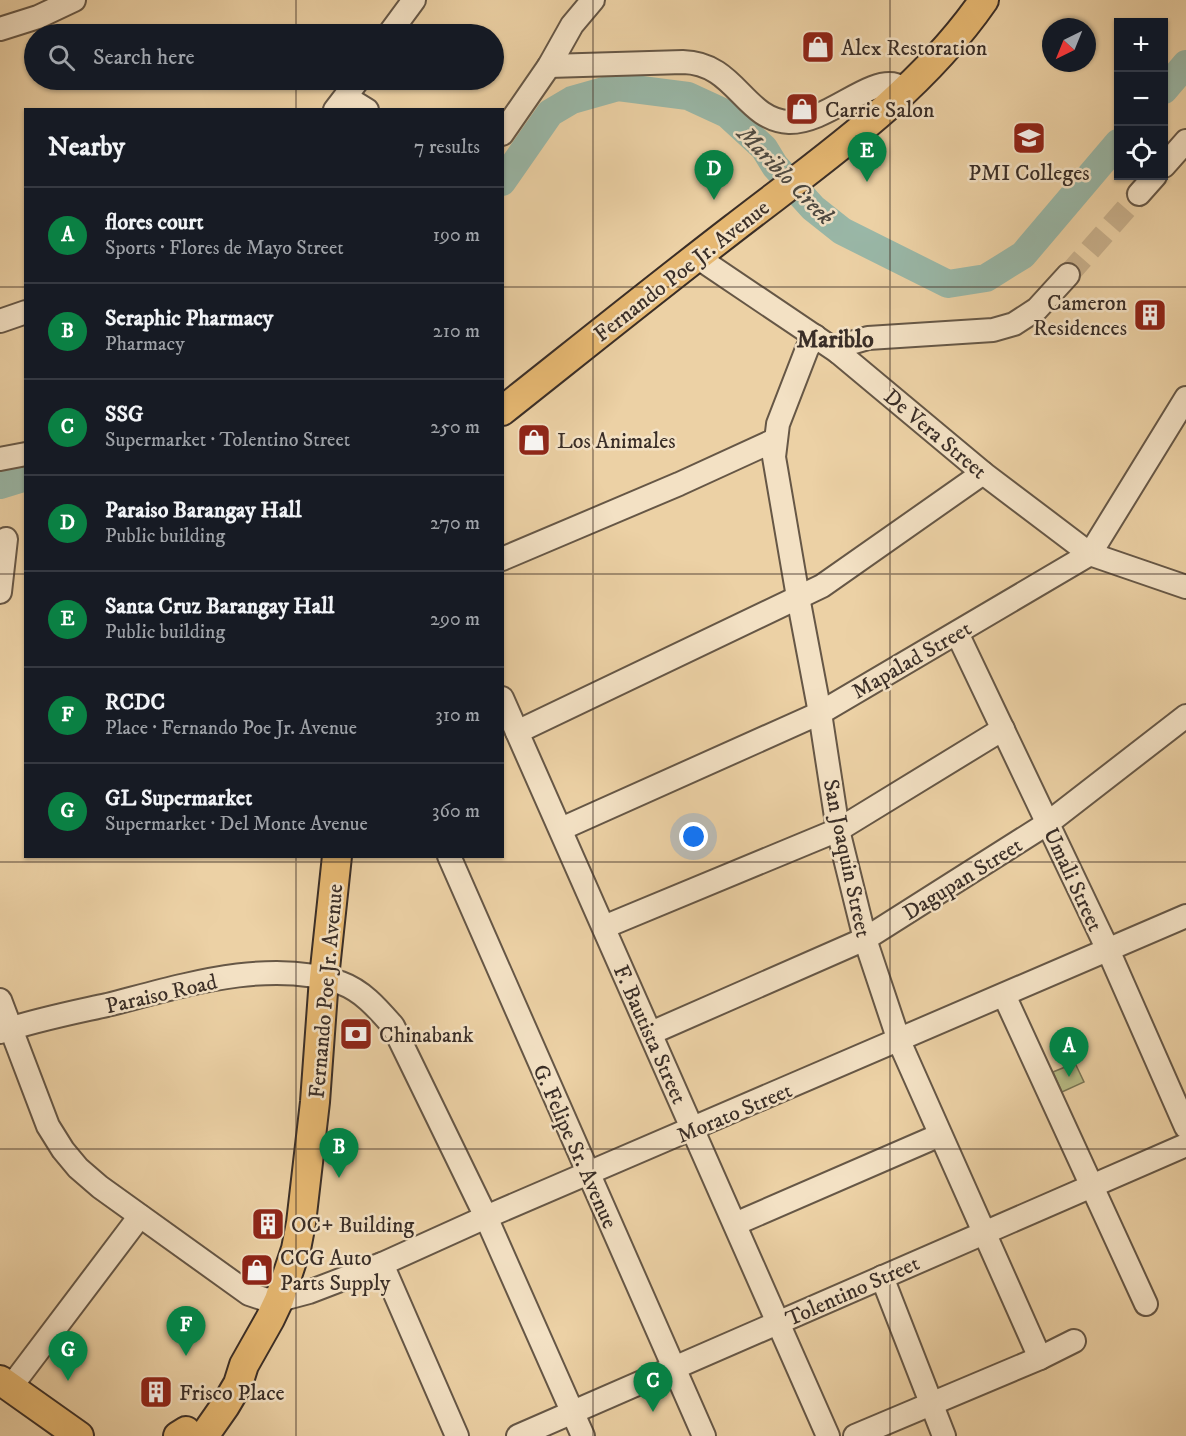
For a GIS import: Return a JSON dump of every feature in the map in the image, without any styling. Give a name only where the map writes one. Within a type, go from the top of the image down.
[{"type":"main road","name":"Fernando Poe Jr. Avenue","points":[[504,409],[861,130],[903,92],[957,37],[984,0]]},
{"type":"main road","name":"Fernando Poe Jr. Avenue","points":[[187,1435],[214,1395],[244,1365],[279,1300],[296,1249],[315,1102],[324,978],[337,858]]},
{"type":"main road","points":[[5,1384],[79,1436]]},
{"type":"street","points":[[0,29],[38,17],[74,0]]},
{"type":"street","points":[[396,24],[414,0]]},
{"type":"street","points":[[504,131],[549,66],[572,25],[593,0]]},
{"type":"street","points":[[549,66],[683,62],[703,64],[720,74],[764,114],[787,122],[822,114],[870,88],[884,84],[896,85],[903,92]]},
{"type":"street","points":[[346,95],[364,108]]},
{"type":"street","points":[[1168,161],[1186,141]]},
{"type":"street","points":[[1138,194],[1151,180]]},
{"type":"street","name":"De Vera Street","points":[[697,257],[838,352],[983,473],[1089,554],[1186,587]]},
{"type":"street","points":[[838,352],[851,343],[868,338],[993,330],[1014,324],[1037,309],[1068,275]]},
{"type":"street","points":[[0,321],[24,313]]},
{"type":"street","name":"San Joaquin Street","points":[[815,336],[807,349],[778,424],[774,457],[820,713],[838,830],[865,939],[899,1041],[1040,1358]]},
{"type":"street","name":"Mapalad Street","points":[[561,829],[820,713],[1089,554],[1186,398]]},
{"type":"street","points":[[504,558],[679,484],[775,440]]},
{"type":"street","points":[[0,459],[24,454]]},
{"type":"street","points":[[517,732],[822,586],[983,473]]},
{"type":"street","points":[[0,592],[11,539]]},
{"type":"street","name":"Umali Street","points":[[957,633],[1108,950],[1186,1127]]},
{"type":"street","name":"F. Bautista Street","points":[[504,703],[828,1436]]},
{"type":"street","name":"Dagupan Street","points":[[651,1033],[865,939],[1048,823],[1186,716]]},
{"type":"street","points":[[604,927],[838,830],[1003,729]]},
{"type":"street","name":"G. Felipe Sr. Avenue","points":[[449,858],[704,1436]]},
{"type":"street","name":"Morato Street","points":[[279,1300],[309,1292],[382,1264],[486,1217],[1186,916]]},
{"type":"street","name":"Paraiso Road","points":[[5,1030],[193,984],[234,977],[282,973],[306,974],[342,983],[357,991],[378,1008],[393,1026],[486,1217],[583,1436]]},
{"type":"street","points":[[1004,995],[1146,1304]]},
{"type":"street","points":[[0,1000],[5,1030],[48,1126],[78,1168],[140,1216],[249,1294],[264,1299],[279,1300]]},
{"type":"street","points":[[735,1224],[940,1135]]},
{"type":"street","name":"Tolentino Street","points":[[518,1436],[1186,1145]]},
{"type":"street","points":[[5,1384],[140,1216]]},
{"type":"street","points":[[382,1264],[457,1436]]},
{"type":"street","points":[[882,1277],[944,1436]]},
{"type":"street","points":[[855,1436],[1040,1358],[1074,1341]]},
{"type":"green space","points":[[1075,1063],[1084,1082],[1062,1092],[1053,1072]]},
{"type":"waterway","name":"Mariblo Creek","points":[[1168,85],[1186,64]]},
{"type":"waterway","name":"Mariblo Creek","points":[[504,179],[550,113],[572,100],[618,87],[688,96],[727,114],[764,148],[775,166],[813,208],[842,231],[948,284],[986,278],[1023,255],[1114,148]]},
{"type":"waterway","name":"Mariblo Creek","points":[[0,485],[24,478]]},
{"type":"tunnel","points":[[1068,275],[1139,194]]},
{"type":"place","name":"Alex Restoration","points":[[818,47]]},
{"type":"place","name":"Carrie Salon","points":[[802,109]]},
{"type":"place","name":"PMI Colleges","points":[[1029,138]]},
{"type":"place","name":"Santa Cruz Barangay Hall","points":[[867,182]]},
{"type":"place","name":"Paraiso Barangay Hall","points":[[714,200]]},
{"type":"place","name":"Cameron Residences","points":[[1150,315]]},
{"type":"place","name":"Los Animales","points":[[534,440]]},
{"type":"place","name":"Chinabank","points":[[356,1034]]},
{"type":"place","name":"flores court","points":[[1069,1077]]},
{"type":"place","name":"Seraphic Pharmacy","points":[[339,1178]]},
{"type":"place","name":"OC+ Building","points":[[268,1224]]},
{"type":"place","name":"CCG Auto Parts Supply","points":[[257,1270]]},
{"type":"place","name":"RCDC","points":[[186,1356]]},
{"type":"place","name":"GL Supermarket","points":[[68,1381]]},
{"type":"place","name":"Frisco Place","points":[[156,1392]]},
{"type":"place","name":"SSG","points":[[653,1412]]},
{"type":"district","name":"Mariblo","points":[[835,339]]}]
